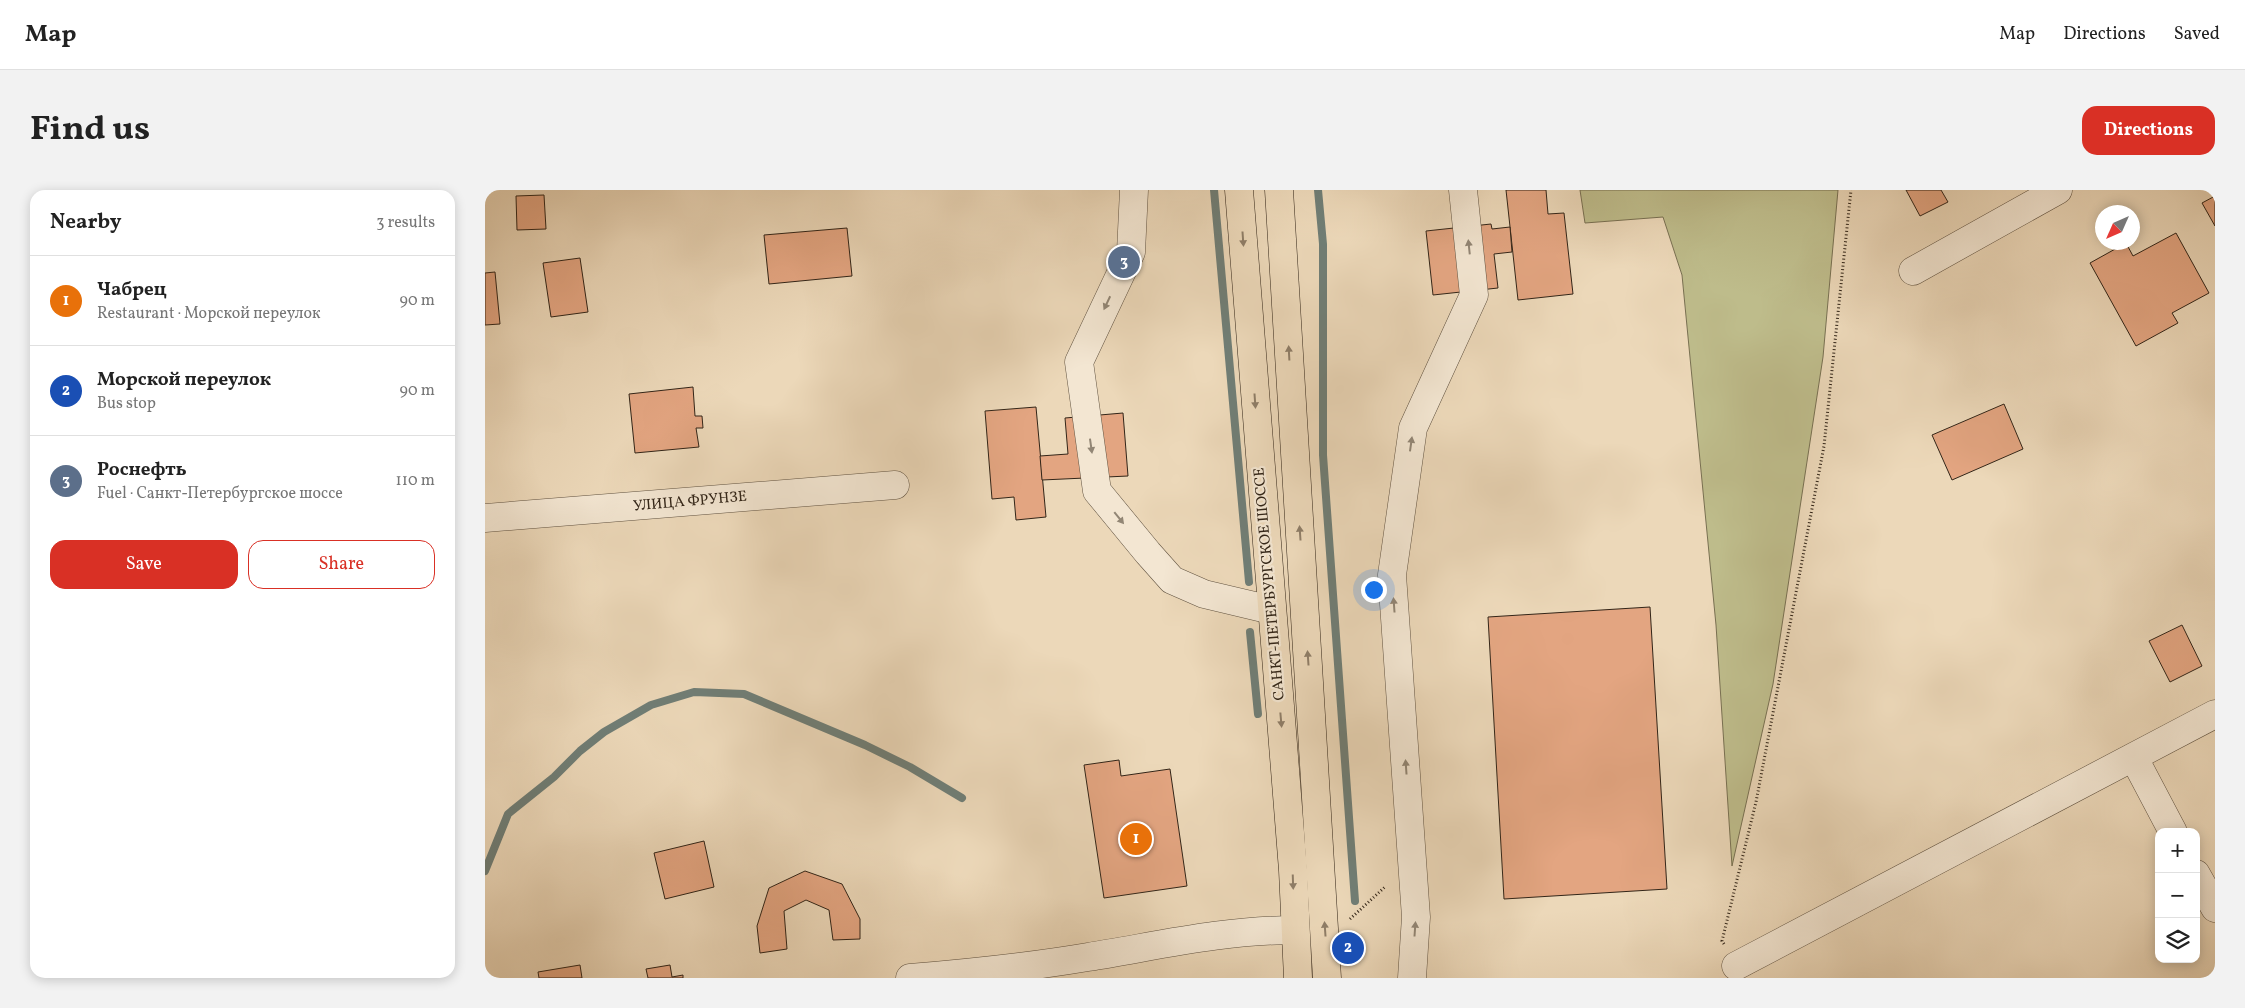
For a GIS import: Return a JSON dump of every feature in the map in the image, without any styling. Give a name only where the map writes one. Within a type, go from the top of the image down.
[{"type":"main road","name":"САНКТ-ПЕТЕРБУРГСКОЕ ШОССЕ","points":[[1239,190],[1292,861],[1298,978]]},
{"type":"main road","name":"САНКТ-ПЕТЕРБУРГСКОЕ ШОССЕ","points":[[1279,190],[1327,978]]},
{"type":"street","points":[[1134,190],[1131,252],[1079,362],[1097,491],[1147,553],[1173,580],[1204,594],[1271,610]]},
{"type":"street","points":[[1412,978],[1416,917],[1392,575],[1413,428],[1475,295],[1463,190]]},
{"type":"street","points":[[1913,270],[2058,190]]},
{"type":"street","name":"УЛИЦА ФРУНЗЕ","points":[[485,518],[895,485]]},
{"type":"street","points":[[1736,966],[2215,714]]},
{"type":"street","points":[[2134,758],[2171,828]]},
{"type":"street","points":[[2200,881],[2215,908]]},
{"type":"street","points":[[910,978],[986,972],[1078,959],[1200,936],[1295,930]]},
{"type":"path","points":[[1736,966],[1722,941],[1756,802],[1824,446],[1851,190]]},
{"type":"path","points":[[1345,923],[1388,884],[1412,858]]},
{"type":"shaded area","points":[[1580,190],[1838,190],[1823,357],[1773,684],[1732,866],[1716,625],[1682,275],[1663,217],[1585,223]]},
{"type":"building","points":[[1506,190],[1546,190],[1548,214],[1564,213],[1573,294],[1518,300]]},
{"type":"building","points":[[1906,190],[1941,190],[1948,202],[1920,216]]},
{"type":"building","points":[[544,195],[546,229],[517,230],[516,196]]},
{"type":"building","points":[[2215,196],[2215,226],[2202,203]]},
{"type":"building","points":[[1491,224],[1492,229],[1510,227],[1512,252],[1494,254],[1498,288],[1433,295],[1426,231]]},
{"type":"building","points":[[847,228],[852,276],[769,284],[764,235]]},
{"type":"building","points":[[2176,233],[2209,293],[2172,313],[2178,323],[2136,346],[2090,263],[2113,250],[2130,250],[2133,256]]},
{"type":"building","points":[[580,258],[588,312],[551,317],[543,263]]},
{"type":"building","points":[[495,272],[500,324],[485,325],[485,273]]},
{"type":"building","points":[[693,387],[695,416],[702,416],[703,428],[696,428],[699,447],[635,453],[629,394]]},
{"type":"building","points":[[2004,404],[2023,449],[1952,480],[1932,435]]},
{"type":"building","points":[[1036,407],[1046,517],[1016,520],[1014,497],[992,499],[985,411]]},
{"type":"building","points":[[1123,413],[1128,476],[1042,480],[1040,456],[1068,454],[1065,418]]},
{"type":"building","points":[[1650,607],[1667,889],[1504,899],[1488,617]]},
{"type":"building","points":[[2182,625],[2202,666],[2170,682],[2149,641]]},
{"type":"building","points":[[1119,760],[1121,776],[1170,769],[1187,886],[1104,898],[1084,765]]},
{"type":"building","points":[[704,841],[714,887],[665,899],[654,853]]},
{"type":"building","points":[[805,871],[842,884],[860,919],[860,939],[833,940],[829,910],[806,900],[784,911],[787,949],[760,953],[757,926],[769,888]]},
{"type":"building","points":[[580,965],[582,978],[539,978],[538,972]]},
{"type":"building","points":[[670,965],[672,977],[683,975],[683,978],[648,978],[646,969]]},
{"type":"waterway","points":[[1214,190],[1249,582]]},
{"type":"waterway","points":[[1318,190],[1323,244],[1323,455],[1355,901]]},
{"type":"waterway","points":[[1250,632],[1258,714]]},
{"type":"waterway","points":[[485,871],[508,814],[554,777],[580,751],[604,732],[651,705],[694,692],[744,694],[865,745],[910,767],[962,798]]},
{"type":"place","name":"Роснефть","points":[[1124,262]]},
{"type":"place","name":"Чабрец","points":[[1136,839]]},
{"type":"place","name":"Морской переулок","points":[[1348,948]]}]
